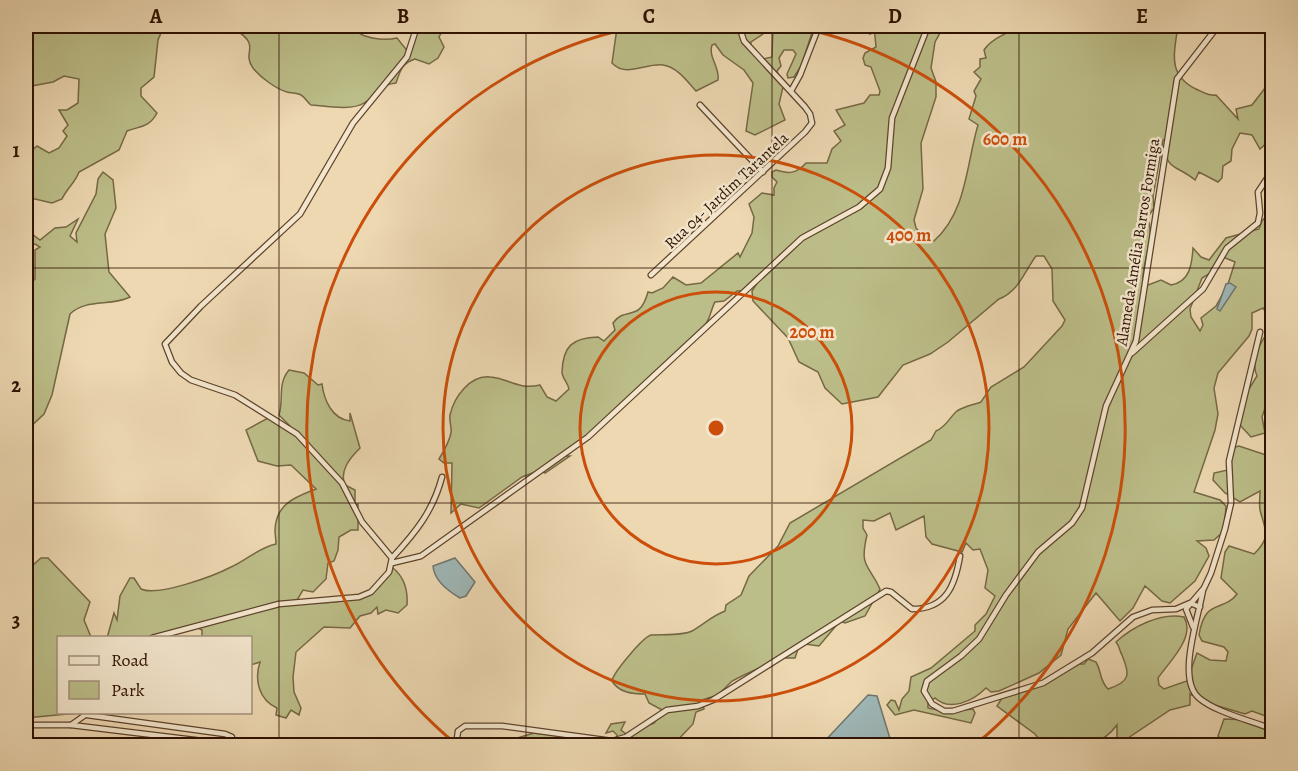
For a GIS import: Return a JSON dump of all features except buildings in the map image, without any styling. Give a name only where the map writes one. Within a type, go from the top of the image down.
[{"type":"street","points":[[392,560],[362,522],[342,483],[297,434],[235,395],[191,380],[172,362],[165,344],[300,214],[353,123],[406,57],[417,26]]},
{"type":"street","points":[[739,26],[744,41],[791,91],[800,75],[819,26]]},
{"type":"street","points":[[862,26],[870,31]]},
{"type":"street","points":[[392,560],[421,556],[578,444],[802,238],[859,207],[875,194],[884,182],[888,168],[892,118],[928,26]]},
{"type":"street","name":"Alameda Amélia Barros Formiga","points":[[1190,603],[1176,609],[1152,610],[1133,617],[1092,653],[1043,683],[953,711],[937,708],[927,698],[924,690],[927,681],[980,639],[1006,595],[1038,552],[1078,515],[1086,496],[1106,406],[1118,376],[1132,353],[1138,330],[1173,94],[1181,72],[1218,26]]},
{"type":"street","name":"Rua 04- Jardim Tarantela","points":[[651,275],[805,132],[812,119],[791,91]]},
{"type":"street","points":[[699,105],[763,172]]},
{"type":"street","points":[[1132,353],[1203,289],[1227,248],[1258,223],[1260,213],[1258,192],[1272,171]]},
{"type":"street","points":[[1260,332],[1229,461],[1231,503],[1220,548],[1204,588],[1194,627],[1189,680],[1194,693],[1206,703],[1272,729]]},
{"type":"street","points":[[159,636],[279,604],[345,600],[371,592],[389,572],[392,560],[425,521],[436,499],[441,477]]},
{"type":"street","points":[[456,744],[458,731],[462,727],[493,726],[620,740],[667,710],[698,706],[713,700],[885,591],[891,592],[912,609],[938,604],[950,592],[960,556]]},
{"type":"street","points":[[1194,627],[1186,609],[1204,588]]},
{"type":"street","points":[[1190,603],[1200,607]]},
{"type":"street","points":[[1176,609],[1197,617]]},
{"type":"street","points":[[71,725],[87,714],[232,737],[230,745]]},
{"type":"street","points":[[26,725],[71,725],[211,742],[218,746]]},
{"type":"street","points":[[211,742],[213,733]]},
{"type":"green space","points":[[26,26],[164,26],[158,40],[154,77],[141,88],[141,96],[157,113],[154,118],[144,126],[127,131],[119,150],[79,172],[62,199],[52,203],[26,197],[26,156],[37,146],[49,153],[59,148],[67,136],[63,131],[68,125],[59,110],[67,110],[78,103],[79,79],[64,76],[53,82],[26,87]]},
{"type":"green space","points":[[236,26],[353,26],[360,34],[366,36],[379,39],[397,38],[409,53],[417,26],[445,26],[439,37],[444,47],[438,58],[429,64],[415,59],[404,65],[396,83],[382,88],[359,105],[338,107],[311,105],[301,95],[278,88],[253,68],[249,57],[250,45],[236,30]]},
{"type":"green space","points":[[620,26],[766,26],[763,34],[751,42],[750,49],[759,60],[772,57],[773,26],[809,26],[813,30],[801,66],[794,77],[788,78],[787,74],[796,54],[793,50],[784,50],[779,58],[781,66],[777,71],[783,87],[779,104],[785,120],[755,135],[746,131],[753,83],[744,70],[723,55],[715,44],[711,49],[718,80],[696,91],[681,75],[668,66],[656,65],[630,70],[617,67],[612,63],[617,28]]},
{"type":"green space","points":[[874,26],[944,26],[935,42],[931,68],[936,82],[936,97],[921,143],[923,189],[914,220],[921,234],[934,241],[953,216],[964,187],[978,125],[969,119],[976,96],[974,91],[981,79],[974,72],[980,67],[980,59],[986,58],[984,50],[988,45],[1014,26],[1178,26],[1174,55],[1181,78],[1208,95],[1216,95],[1238,119],[1236,109],[1252,105],[1272,79],[1272,138],[1260,149],[1252,135],[1240,133],[1232,149],[1231,161],[1223,166],[1222,178],[1218,182],[1199,172],[1195,180],[1172,166],[1167,157],[1166,139],[1163,140],[1153,196],[1154,208],[1147,218],[1150,233],[1143,287],[1161,280],[1171,285],[1177,283],[1189,271],[1193,248],[1201,257],[1209,260],[1226,238],[1259,229],[1262,221],[1272,210],[1272,314],[1267,314],[1263,308],[1252,313],[1252,329],[1249,336],[1218,373],[1214,388],[1218,414],[1215,430],[1194,492],[1220,500],[1226,506],[1224,531],[1214,540],[1197,541],[1206,548],[1209,556],[1195,581],[1170,603],[1162,601],[1145,586],[1133,608],[1120,621],[1096,593],[1068,629],[1061,655],[1039,673],[999,691],[991,692],[986,688],[975,697],[961,703],[947,704],[935,698],[928,703],[928,708],[947,712],[973,709],[975,713],[971,723],[914,710],[895,715],[887,705],[891,700],[895,701],[899,710],[902,699],[909,691],[911,677],[931,668],[975,631],[975,625],[986,614],[995,596],[985,588],[988,570],[980,549],[973,550],[966,543],[962,552],[932,544],[926,537],[924,516],[896,530],[890,513],[874,521],[863,520],[863,528],[867,535],[864,554],[866,565],[880,589],[865,616],[845,623],[840,621],[819,646],[805,644],[798,649],[795,658],[781,658],[732,681],[718,695],[702,700],[704,709],[696,712],[693,724],[673,745],[518,746],[514,739],[534,733],[613,742],[617,740],[617,735],[613,731],[606,733],[611,724],[625,722],[621,730],[626,734],[654,723],[664,711],[649,703],[645,694],[622,690],[612,681],[635,648],[651,635],[688,633],[725,611],[726,605],[741,595],[749,576],[778,546],[790,523],[931,440],[936,431],[945,425],[957,411],[981,402],[991,387],[1024,367],[1062,326],[1065,320],[1053,301],[1052,269],[1044,256],[1036,256],[1012,291],[999,299],[948,342],[930,354],[903,365],[878,397],[842,404],[825,388],[818,372],[799,362],[788,338],[753,301],[752,291],[767,268],[739,296],[740,291],[737,291],[724,301],[715,302],[708,320],[698,334],[565,456],[570,456],[545,473],[540,470],[522,477],[479,508],[461,504],[451,513],[452,463],[444,463],[439,459],[451,433],[452,408],[464,388],[483,377],[490,377],[525,386],[540,385],[547,397],[556,401],[569,389],[562,372],[564,356],[571,345],[589,338],[598,337],[604,341],[615,330],[613,323],[618,318],[641,308],[648,292],[652,293],[663,288],[673,277],[686,285],[701,283],[738,253],[740,257],[752,233],[754,217],[749,204],[762,193],[774,195],[777,182],[772,177],[772,172],[776,170],[792,172],[806,163],[827,163],[832,149],[841,141],[834,131],[845,125],[836,110],[864,103],[870,95],[879,95],[880,91],[871,67],[865,65],[863,58],[865,53],[876,47]],"holes":[[[1223,257],[1235,262],[1228,284],[1216,306],[1201,318],[1203,325],[1200,331],[1191,317],[1190,309],[1202,278],[1214,271]]]},
{"type":"green space","points":[[103,172],[113,180],[116,208],[105,234],[109,272],[130,297],[115,302],[91,304],[70,314],[52,395],[44,414],[26,431],[26,288],[35,279],[35,250],[40,247],[35,244],[26,245],[26,214],[30,218],[32,234],[40,240],[55,228],[66,227],[78,219],[70,236],[77,242],[76,233],[96,194],[98,179]]},
{"type":"green space","points":[[1272,328],[1272,398],[1262,417],[1265,433],[1251,437],[1240,425],[1246,394],[1257,376],[1255,364],[1258,350]]},
{"type":"green space","points":[[289,370],[304,373],[318,385],[322,384],[327,402],[334,413],[350,421],[350,413],[360,448],[349,460],[343,475],[345,485],[355,490],[355,505],[358,504],[358,530],[351,530],[339,537],[338,550],[334,561],[328,563],[326,579],[313,592],[303,590],[297,600],[334,602],[361,596],[376,587],[393,568],[403,580],[407,600],[407,605],[398,613],[386,610],[378,614],[377,607],[371,613],[360,616],[350,628],[324,627],[296,652],[294,692],[301,708],[299,715],[291,710],[286,718],[276,715],[277,708],[266,700],[259,689],[260,662],[252,665],[252,636],[202,636],[202,630],[198,628],[164,636],[108,636],[114,613],[117,620],[120,596],[130,578],[134,578],[141,589],[159,590],[199,580],[231,567],[264,548],[276,544],[276,521],[283,507],[295,498],[316,489],[291,465],[277,466],[258,461],[246,430],[268,418],[290,426],[279,415],[285,375]]},
{"type":"green space","points":[[1272,429],[1272,714],[1268,717],[1252,711],[1245,714],[1211,704],[1190,694],[1190,705],[1170,710],[1122,742],[1117,742],[1117,725],[1110,733],[1094,743],[1076,746],[1045,746],[1035,734],[997,706],[1002,698],[1039,686],[1079,664],[1084,664],[1088,659],[1096,662],[1108,689],[1116,686],[1125,680],[1127,672],[1116,642],[1138,626],[1166,617],[1184,617],[1187,633],[1180,649],[1158,678],[1159,685],[1164,689],[1187,681],[1197,653],[1210,660],[1226,661],[1228,652],[1224,647],[1202,641],[1199,635],[1202,623],[1210,610],[1232,600],[1237,594],[1221,578],[1225,552],[1229,546],[1254,554],[1263,543],[1266,533],[1260,510],[1260,491],[1240,502],[1225,493],[1213,480],[1214,473],[1228,470],[1231,448],[1239,446],[1266,455]]},
{"type":"green space","points":[[41,558],[48,558],[90,602],[84,620],[91,636],[57,636],[57,714],[68,714],[26,718],[26,581],[33,565]]},
{"type":"green space","points":[[1224,719],[1248,720],[1272,731],[1272,745],[1227,745],[1218,736]]},
{"type":"water","points":[[1230,283],[1236,287],[1220,311],[1217,309],[1226,284]]},
{"type":"water","points":[[455,558],[475,582],[466,596],[460,598],[439,580],[433,566]]},
{"type":"water","points":[[868,695],[877,696],[892,745],[821,745]]}]
